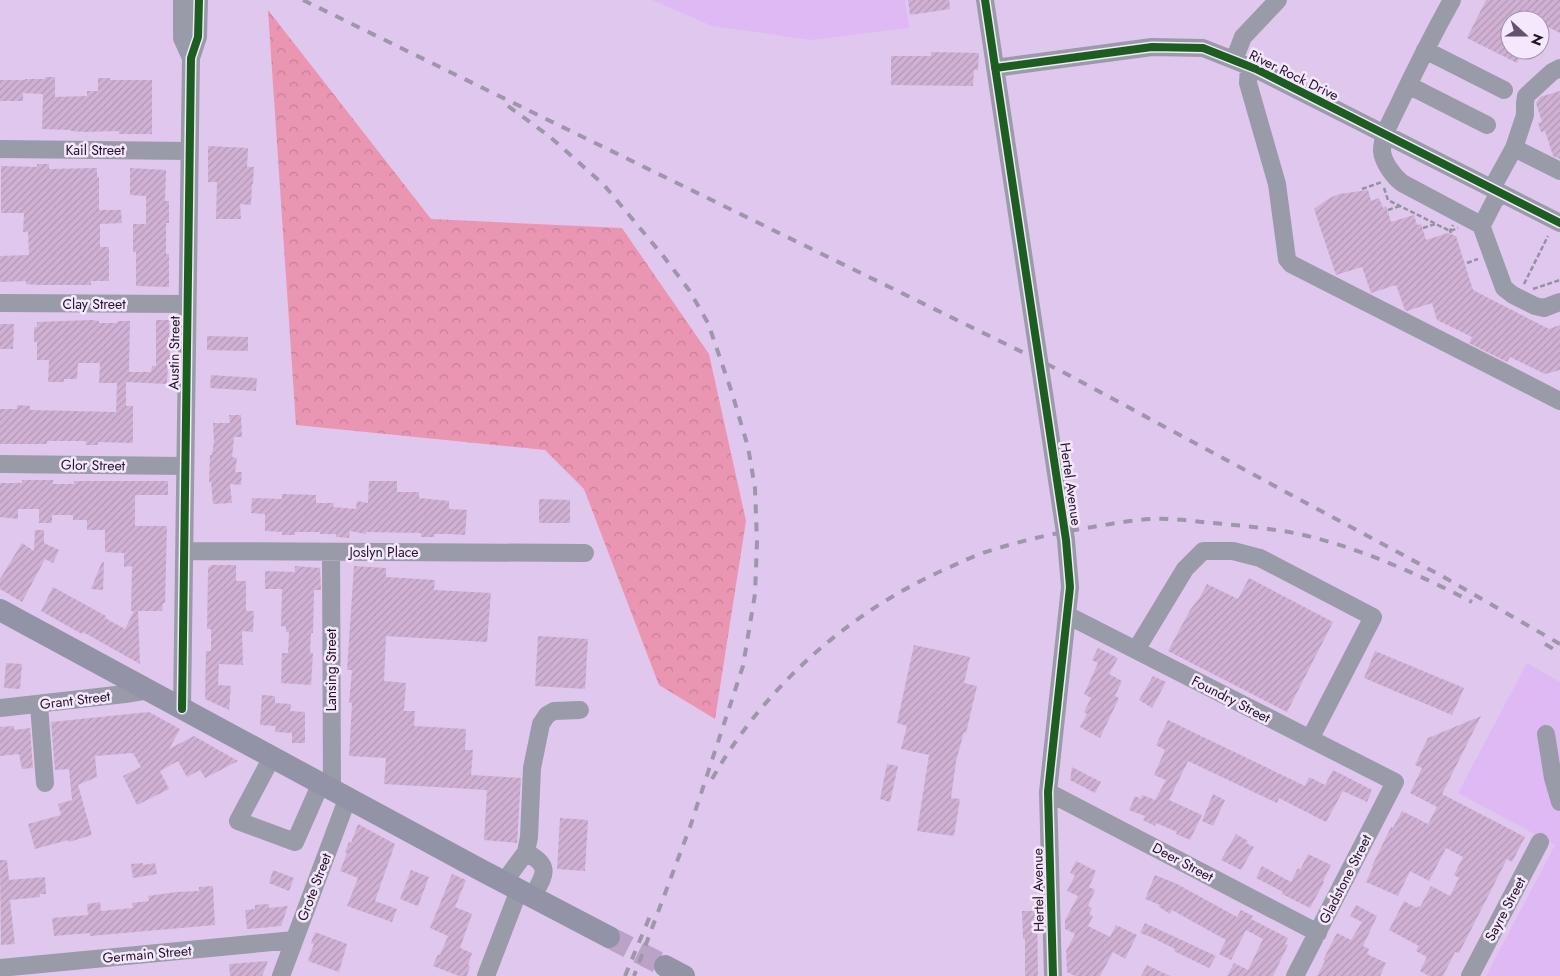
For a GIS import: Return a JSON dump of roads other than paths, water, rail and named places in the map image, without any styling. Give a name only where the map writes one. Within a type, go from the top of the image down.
[{"type":"main road","points":[[0,610],[518,890],[609,937]]},
{"type":"street","name":"Austin Street","points":[[182,0],[182,38],[190,58]]},
{"type":"street","name":"Austin Street","points":[[182,708],[190,58],[198,36],[199,0]]},
{"type":"street","name":"Hertel Avenue","points":[[986,0],[1066,540],[1070,587],[1048,792],[1053,976]]},
{"type":"street","points":[[1278,0],[1243,37],[1241,63],[1277,184],[1287,259],[1290,264],[1560,401]]},
{"type":"street","points":[[1452,0],[1408,85],[1386,134],[1382,151],[1388,167],[1402,183],[1477,222],[1481,227],[1504,288],[1513,295],[1535,306],[1544,308],[1560,302]]},
{"type":"street","name":"River Rock Drive","points":[[995,68],[1152,47],[1203,48],[1241,63],[1386,134],[1560,223]]},
{"type":"street","points":[[1425,50],[1504,90]]},
{"type":"street","points":[[1481,227],[1514,148],[1525,115],[1524,103],[1526,96],[1552,72],[1560,68]]},
{"type":"street","points":[[1408,85],[1487,125]]},
{"type":"street","points":[[1514,148],[1560,171]]},
{"type":"street","name":"Kail Street","points":[[0,149],[189,150]]},
{"type":"street","name":"Clay Street","points":[[0,303],[187,304]]},
{"type":"street","name":"Glor Street","points":[[0,464],[185,466]]},
{"type":"street","name":"Joslyn Place","points":[[184,551],[585,553]]},
{"type":"street","points":[[1136,650],[1185,569],[1204,552],[1233,551],[1260,558],[1373,617],[1310,739]]},
{"type":"street","name":"Lansing Street","points":[[331,552],[334,790]]},
{"type":"street","name":"Foundry Street","points":[[1067,616],[1396,782]]},
{"type":"street","name":"Grant Street","points":[[0,708],[39,705],[149,690]]},
{"type":"street","points":[[39,705],[45,783]]},
{"type":"street","points":[[486,976],[518,890],[529,837],[532,768],[541,724],[554,711],[580,710]]},
{"type":"street","points":[[1546,734],[1553,778],[1560,802]]},
{"type":"street","points":[[272,757],[238,821],[295,842],[334,790]]},
{"type":"street","name":"Gladstone Street","points":[[1295,976],[1396,782]]},
{"type":"street","name":"Grote Street","points":[[281,976],[294,940],[334,790]]},
{"type":"street","name":"Deer Street","points":[[1048,792],[1318,933]]},
{"type":"street","name":"Sayre Street","points":[[1470,976],[1540,842]]},
{"type":"street","points":[[518,890],[544,874],[543,865],[538,859],[526,852]]},
{"type":"street","name":"Germain Street","points":[[0,968],[294,940]]},
{"type":"tunnel","points":[[609,937],[665,966]]},
{"type":"railway","points":[[303,0],[1061,371],[1442,576],[1560,644]]},
{"type":"railway","points":[[508,106],[549,136],[604,185],[689,290],[708,323],[732,393],[748,447],[755,488],[757,542],[755,594],[743,666],[690,827],[634,976]]},
{"type":"railway","points":[[712,779],[733,745],[757,713],[784,683],[844,629],[877,606],[948,568],[980,554],[1033,539],[1126,521],[1151,519],[1182,520],[1289,532],[1313,537],[1360,552],[1406,570],[1472,602]]},
{"type":"railway","points":[[1545,644],[1560,653]]},
{"type":"railway","points":[[625,976],[650,916]]}]
